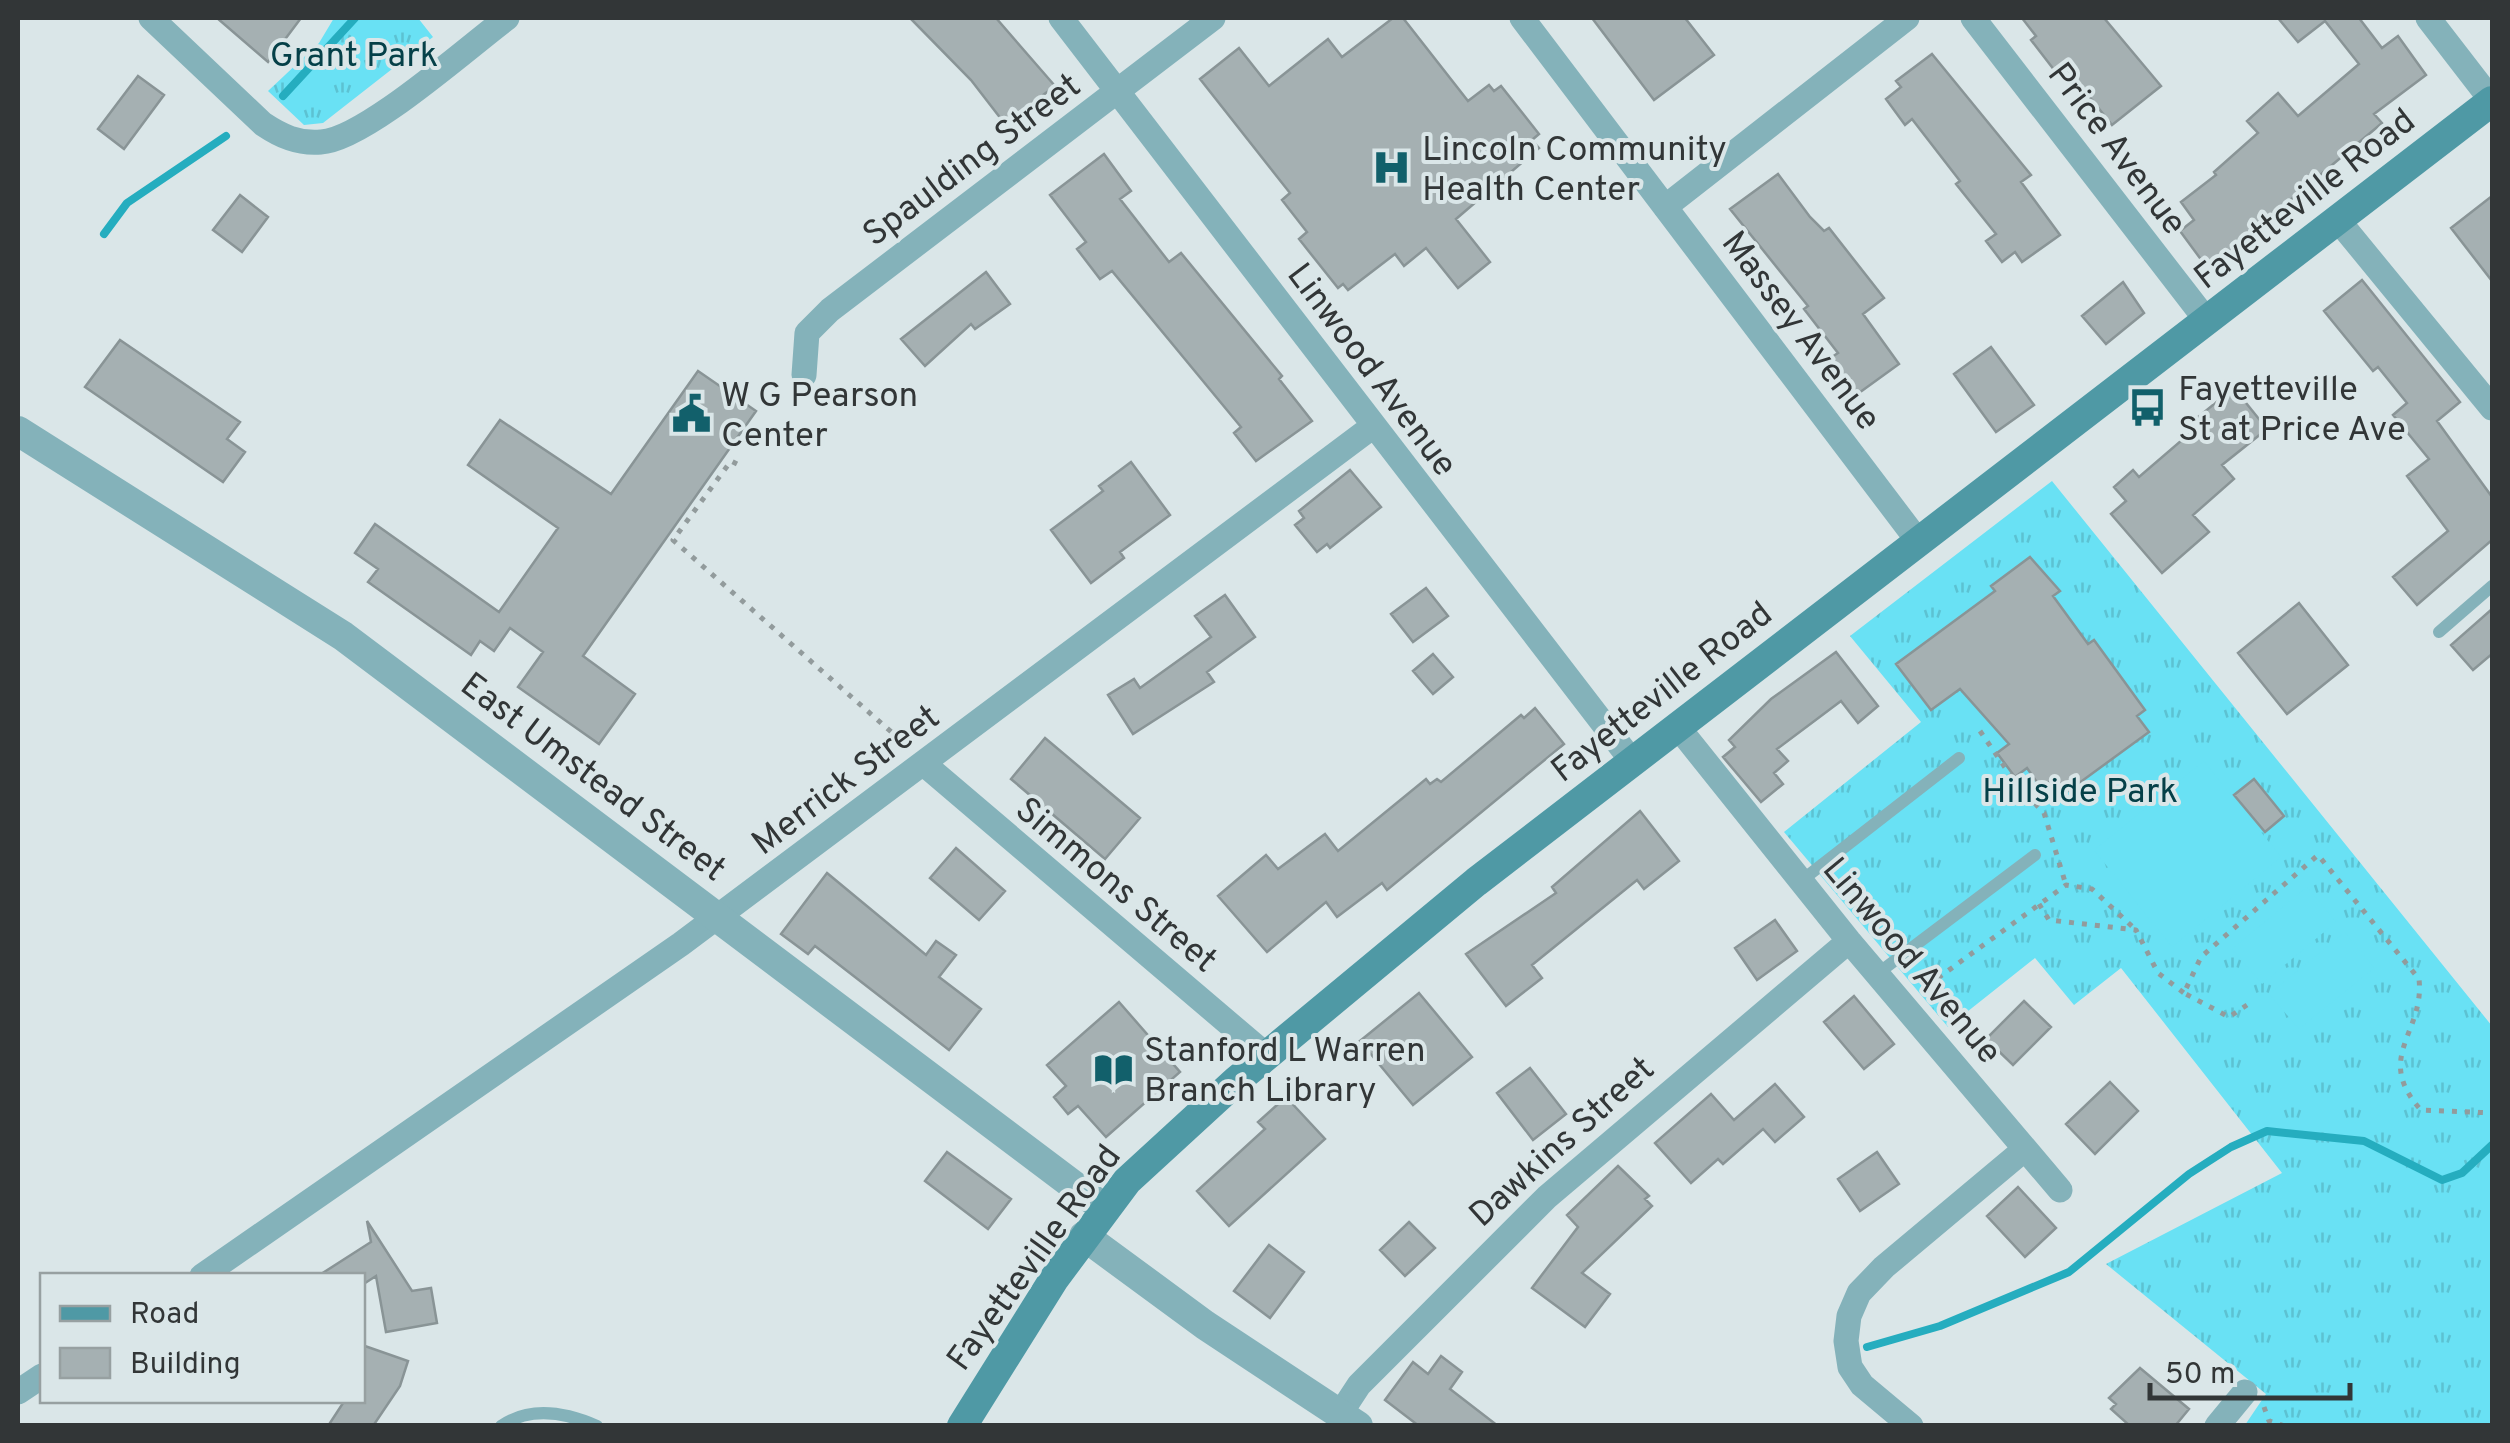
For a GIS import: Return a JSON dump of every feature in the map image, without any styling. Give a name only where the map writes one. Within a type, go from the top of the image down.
[{"type":"main road","name":"Fayetteville Road","points":[[962,1426],[1084,1236],[1156,1151],[1476,882],[2492,101]]},
{"type":"street","points":[[151,18],[262,124],[302,142],[324,142],[348,135],[506,18]]},
{"type":"street","name":"Linwood Avenue","points":[[1061,18],[1632,761]]},
{"type":"street","name":"Spaulding Street","points":[[804,375],[807,334],[830,310],[1213,18]]},
{"type":"street","name":"Massey Avenue","points":[[1522,18],[1918,541]]},
{"type":"street","points":[[1665,207],[1907,18]]},
{"type":"street","name":"Price Avenue","points":[[1973,18],[2207,321]]},
{"type":"street","points":[[2428,18],[2492,101]]},
{"type":"street","points":[[2337,219],[2492,408]]},
{"type":"street","name":"Merrick Street","points":[[231,1268],[718,917],[916,755],[1372,426]]},
{"type":"street","name":"East Umstead Street","points":[[18,431],[344,636],[1104,1210]]},
{"type":"street","name":"Linwood Avenue","points":[[1676,726],[1849,941],[2060,1190]]},
{"type":"street","name":"Simmons Street","points":[[916,755],[1267,1056]]},
{"type":"street","name":"Dawkins Street","points":[[1349,1420],[1359,1386],[1546,1197],[1849,941]]},
{"type":"street","points":[[1911,1426],[1862,1385],[1850,1367],[1846,1341],[1849,1316],[1859,1293],[2025,1149]]},
{"type":"street","points":[[1084,1236],[1205,1325],[1349,1420]]},
{"type":"street","points":[[18,1392],[40,1377]]},
{"type":"street","points":[[2227,1422],[2245,1392]]},
{"type":"lane","points":[[2439,632],[2492,586]]},
{"type":"lane","points":[[1800,881],[1958,758]]},
{"type":"lane","points":[[1877,974],[2035,855]]},
{"type":"lane","points":[[501,1426],[518,1414],[549,1412],[597,1426]]},
{"type":"path","points":[[736,464],[730,461],[673,540],[916,755]]},
{"type":"path","points":[[1980,731],[2015,782],[2044,813],[2066,885]]},
{"type":"path","points":[[2184,993],[2201,957],[2318,854],[2420,978],[2418,1007],[2398,1058],[2408,1096],[2422,1110],[2492,1113]]},
{"type":"path","points":[[1938,978],[2066,885],[2092,889],[2136,930],[2158,973],[2184,993],[2229,1016],[2247,1005]]},
{"type":"path","points":[[2040,904],[2049,920],[2136,930]]},
{"type":"green space","name":"Grant Park","points":[[334,18],[418,18],[433,37],[323,123],[304,125],[268,91],[319,43]]},
{"type":"green space","name":"Hillside Park","points":[[2052,481],[2492,1026],[2492,1425],[2245,1425],[2266,1394],[2106,1264],[2282,1173],[2121,968],[2074,1005],[2035,958],[1948,1027],[1784,832],[1921,722],[1850,636]]},
{"type":"green space","points":[[2204,761],[2281,857],[2172,947],[2094,850]]},
{"type":"green space","points":[[2307,887],[2336,922],[2262,984],[2232,949]]},
{"type":"green space","points":[[2345,932],[2374,968],[2299,1029],[2269,994]]},
{"type":"building","points":[[217,18],[301,18],[268,62]]},
{"type":"building","points":[[910,18],[996,18],[1055,86],[1005,124],[971,80]]},
{"type":"building","name":"Lincoln Community Health Center","points":[[1393,18],[1403,18],[1468,101],[1489,85],[1494,91],[1501,86],[1539,134],[1532,140],[1539,148],[1456,219],[1490,262],[1458,288],[1426,248],[1404,266],[1395,254],[1348,290],[1343,284],[1338,288],[1299,239],[1307,232],[1282,200],[1290,193],[1200,79],[1239,48],[1269,86],[1328,39],[1342,57]]},
{"type":"building","points":[[1592,18],[1685,18],[1714,55],[1654,100]]},
{"type":"building","points":[[2022,18],[2104,18],[2161,86],[2112,125],[2064,65],[2055,71],[2031,40],[2036,36]]},
{"type":"building","points":[[2278,18],[2359,18],[2382,48],[2398,36],[2426,75],[2374,114],[2382,123],[2208,269],[2180,231],[2194,220],[2181,202],[2216,175],[2214,172],[2258,133],[2247,121],[2278,93],[2298,116],[2359,64],[2325,21],[2298,42]]},
{"type":"building","points":[[1932,54],[2031,175],[2021,182],[2060,235],[2022,262],[2015,252],[2002,262],[1986,241],[1996,234],[1956,184],[1960,181],[1912,119],[1905,125],[1886,99],[1901,87],[1896,81]]},
{"type":"building","points":[[138,76],[164,95],[124,149],[98,129]]},
{"type":"building","points":[[1104,154],[1131,191],[1120,199],[1169,262],[1181,253],[1282,376],[1279,379],[1312,421],[1256,461],[1234,433],[1241,427],[1112,271],[1100,279],[1077,249],[1086,242],[1050,195]]},
{"type":"building","points":[[1778,174],[1810,217],[1824,231],[1829,228],[1884,298],[1863,314],[1899,364],[1852,398],[1826,361],[1838,353],[1804,309],[1808,306],[1730,209]]},
{"type":"building","points":[[240,195],[268,217],[242,252],[213,230]]},
{"type":"building","points":[[2492,196],[2492,281],[2451,228]]},
{"type":"building","points":[[986,272],[1010,304],[975,329],[971,324],[925,366],[901,339]]},
{"type":"building","points":[[2362,280],[2460,402],[2437,421],[2492,497],[2492,540],[2417,605],[2393,577],[2448,531],[2407,476],[2429,459],[2393,415],[2407,403],[2378,367],[2373,371],[2324,311]]},
{"type":"building","points":[[2123,282],[2144,313],[2106,344],[2082,316]]},
{"type":"building","points":[[120,340],[240,422],[227,439],[245,452],[223,482],[85,387]]},
{"type":"building","points":[[1991,347],[2034,405],[1996,432],[1954,374]]},
{"type":"building","points":[[698,371],[756,411],[583,656],[635,694],[599,744],[518,687],[543,652],[510,628],[494,651],[480,641],[471,655],[368,582],[378,569],[355,553],[375,524],[499,612],[558,528],[468,465],[500,420],[611,494]]},
{"type":"building","points":[[2234,388],[2267,429],[2222,465],[2234,479],[2193,515],[2209,532],[2162,573],[2111,514],[2126,501],[2114,487],[2133,470],[2139,477],[2203,422],[2198,417]]},
{"type":"building","points":[[1131,462],[1170,515],[1120,552],[1124,558],[1091,583],[1051,530],[1103,491],[1099,486]]},
{"type":"building","points":[[1350,470],[1381,507],[1330,548],[1327,544],[1317,552],[1295,525],[1304,518],[1299,511]]},
{"type":"building","points":[[2030,557],[2060,591],[2053,596],[2088,644],[2094,640],[2145,710],[2137,716],[2149,732],[2060,797],[2049,782],[2041,788],[2027,768],[2015,777],[1997,753],[2009,744],[1960,689],[1931,710],[1896,664],[1995,591],[1991,586]]},
{"type":"building","points":[[1426,588],[1448,616],[1413,642],[1391,614]]},
{"type":"building","points":[[1225,595],[1255,637],[1207,672],[1214,682],[1133,734],[1108,695],[1134,679],[1140,688],[1211,637],[1195,616]]},
{"type":"building","points":[[2299,603],[2348,665],[2287,714],[2238,653]]},
{"type":"building","points":[[2492,609],[2492,654],[2473,670],[2451,645]]},
{"type":"building","points":[[1836,652],[1878,706],[1858,723],[1841,701],[1777,749],[1788,761],[1774,773],[1783,784],[1761,802],[1723,757],[1735,747],[1729,740],[1771,699]]},
{"type":"building","points":[[1433,654],[1453,677],[1433,694],[1413,671]]},
{"type":"building","points":[[1535,708],[1564,744],[1387,890],[1382,883],[1337,917],[1326,902],[1267,952],[1218,896],[1266,855],[1278,869],[1325,834],[1338,851],[1426,779],[1430,784],[1437,779],[1441,782],[1521,715],[1524,718]]},
{"type":"building","points":[[1045,738],[1140,818],[1105,859],[1011,779]]},
{"type":"building","points":[[2254,779],[2284,816],[2265,832],[2234,795]]},
{"type":"building","points":[[1640,811],[1679,861],[1644,889],[1637,880],[1532,965],[1542,978],[1506,1006],[1466,954],[1556,893],[1552,887]]},
{"type":"building","points":[[956,848],[1005,891],[979,920],[930,878]]},
{"type":"building","points":[[827,873],[926,955],[936,941],[956,955],[939,977],[981,1009],[949,1050],[815,946],[808,954],[781,934]]},
{"type":"building","points":[[1775,920],[1797,951],[1757,980],[1735,948]]},
{"type":"building","points":[[1419,993],[1472,1057],[1413,1105],[1360,1041]]},
{"type":"building","points":[[1854,996],[1894,1044],[1864,1069],[1824,1022]]},
{"type":"building","points":[[2024,1001],[2051,1027],[2013,1065],[1986,1039]]},
{"type":"building","name":"Stanford L Warren Branch Library","points":[[1119,1002],[1180,1072],[1106,1137],[1078,1106],[1068,1114],[1054,1097],[1066,1086],[1047,1065]]},
{"type":"building","points":[[1530,1068],[1566,1114],[1533,1140],[1497,1093]]},
{"type":"building","points":[[2110,1082],[2138,1111],[2095,1154],[2066,1124]]},
{"type":"building","points":[[1775,1084],[1804,1117],[1775,1142],[1763,1129],[1723,1164],[1718,1159],[1691,1183],[1655,1143],[1711,1094],[1734,1120]]},
{"type":"building","points":[[1286,1097],[1325,1139],[1229,1226],[1197,1191],[1265,1129],[1258,1122]]},
{"type":"building","points":[[947,1152],[1011,1199],[988,1229],[925,1181]]},
{"type":"building","points":[[1877,1152],[1899,1184],[1860,1211],[1838,1179]]},
{"type":"building","points":[[1618,1166],[1649,1196],[1645,1199],[1652,1206],[1582,1273],[1610,1294],[1585,1327],[1532,1288],[1578,1227],[1567,1215]]},
{"type":"building","points":[[2018,1187],[2056,1228],[2025,1257],[1987,1216]]},
{"type":"building","points":[[367,1221],[412,1291],[431,1288],[437,1323],[386,1332],[376,1276],[365,1283],[365,1273],[323,1273],[371,1242]]},
{"type":"building","points":[[1409,1222],[1435,1248],[1405,1276],[1380,1250]]},
{"type":"building","points":[[1269,1245],[1304,1272],[1270,1318],[1234,1291]]},
{"type":"building","points":[[365,1346],[408,1361],[400,1386],[373,1426],[328,1426],[343,1403],[365,1403]]},
{"type":"building","points":[[1441,1356],[1462,1372],[1450,1389],[1498,1426],[1419,1426],[1385,1400],[1413,1362],[1428,1374]]},
{"type":"building","points":[[2140,1368],[2189,1409],[2175,1426],[2130,1426],[2111,1409],[2116,1404],[2109,1398]]},
{"type":"waterway","points":[[283,96],[355,18]]},
{"type":"waterway","points":[[104,234],[127,203],[226,136]]},
{"type":"waterway","points":[[1867,1347],[1940,1326],[2069,1272],[2189,1174],[2231,1147],[2267,1131],[2364,1141],[2442,1180],[2462,1173],[2492,1145]]},
{"type":"place","name":"Lincoln Community Health Center","points":[[1392,168]]},
{"type":"place","name":"Fayetteville St at Price Ave","points":[[2148,408]]},
{"type":"place","name":"W G Pearson Center","points":[[691,414]]},
{"type":"place","name":"Stanford L Warren Branch Library","points":[[1114,1069]]}]
